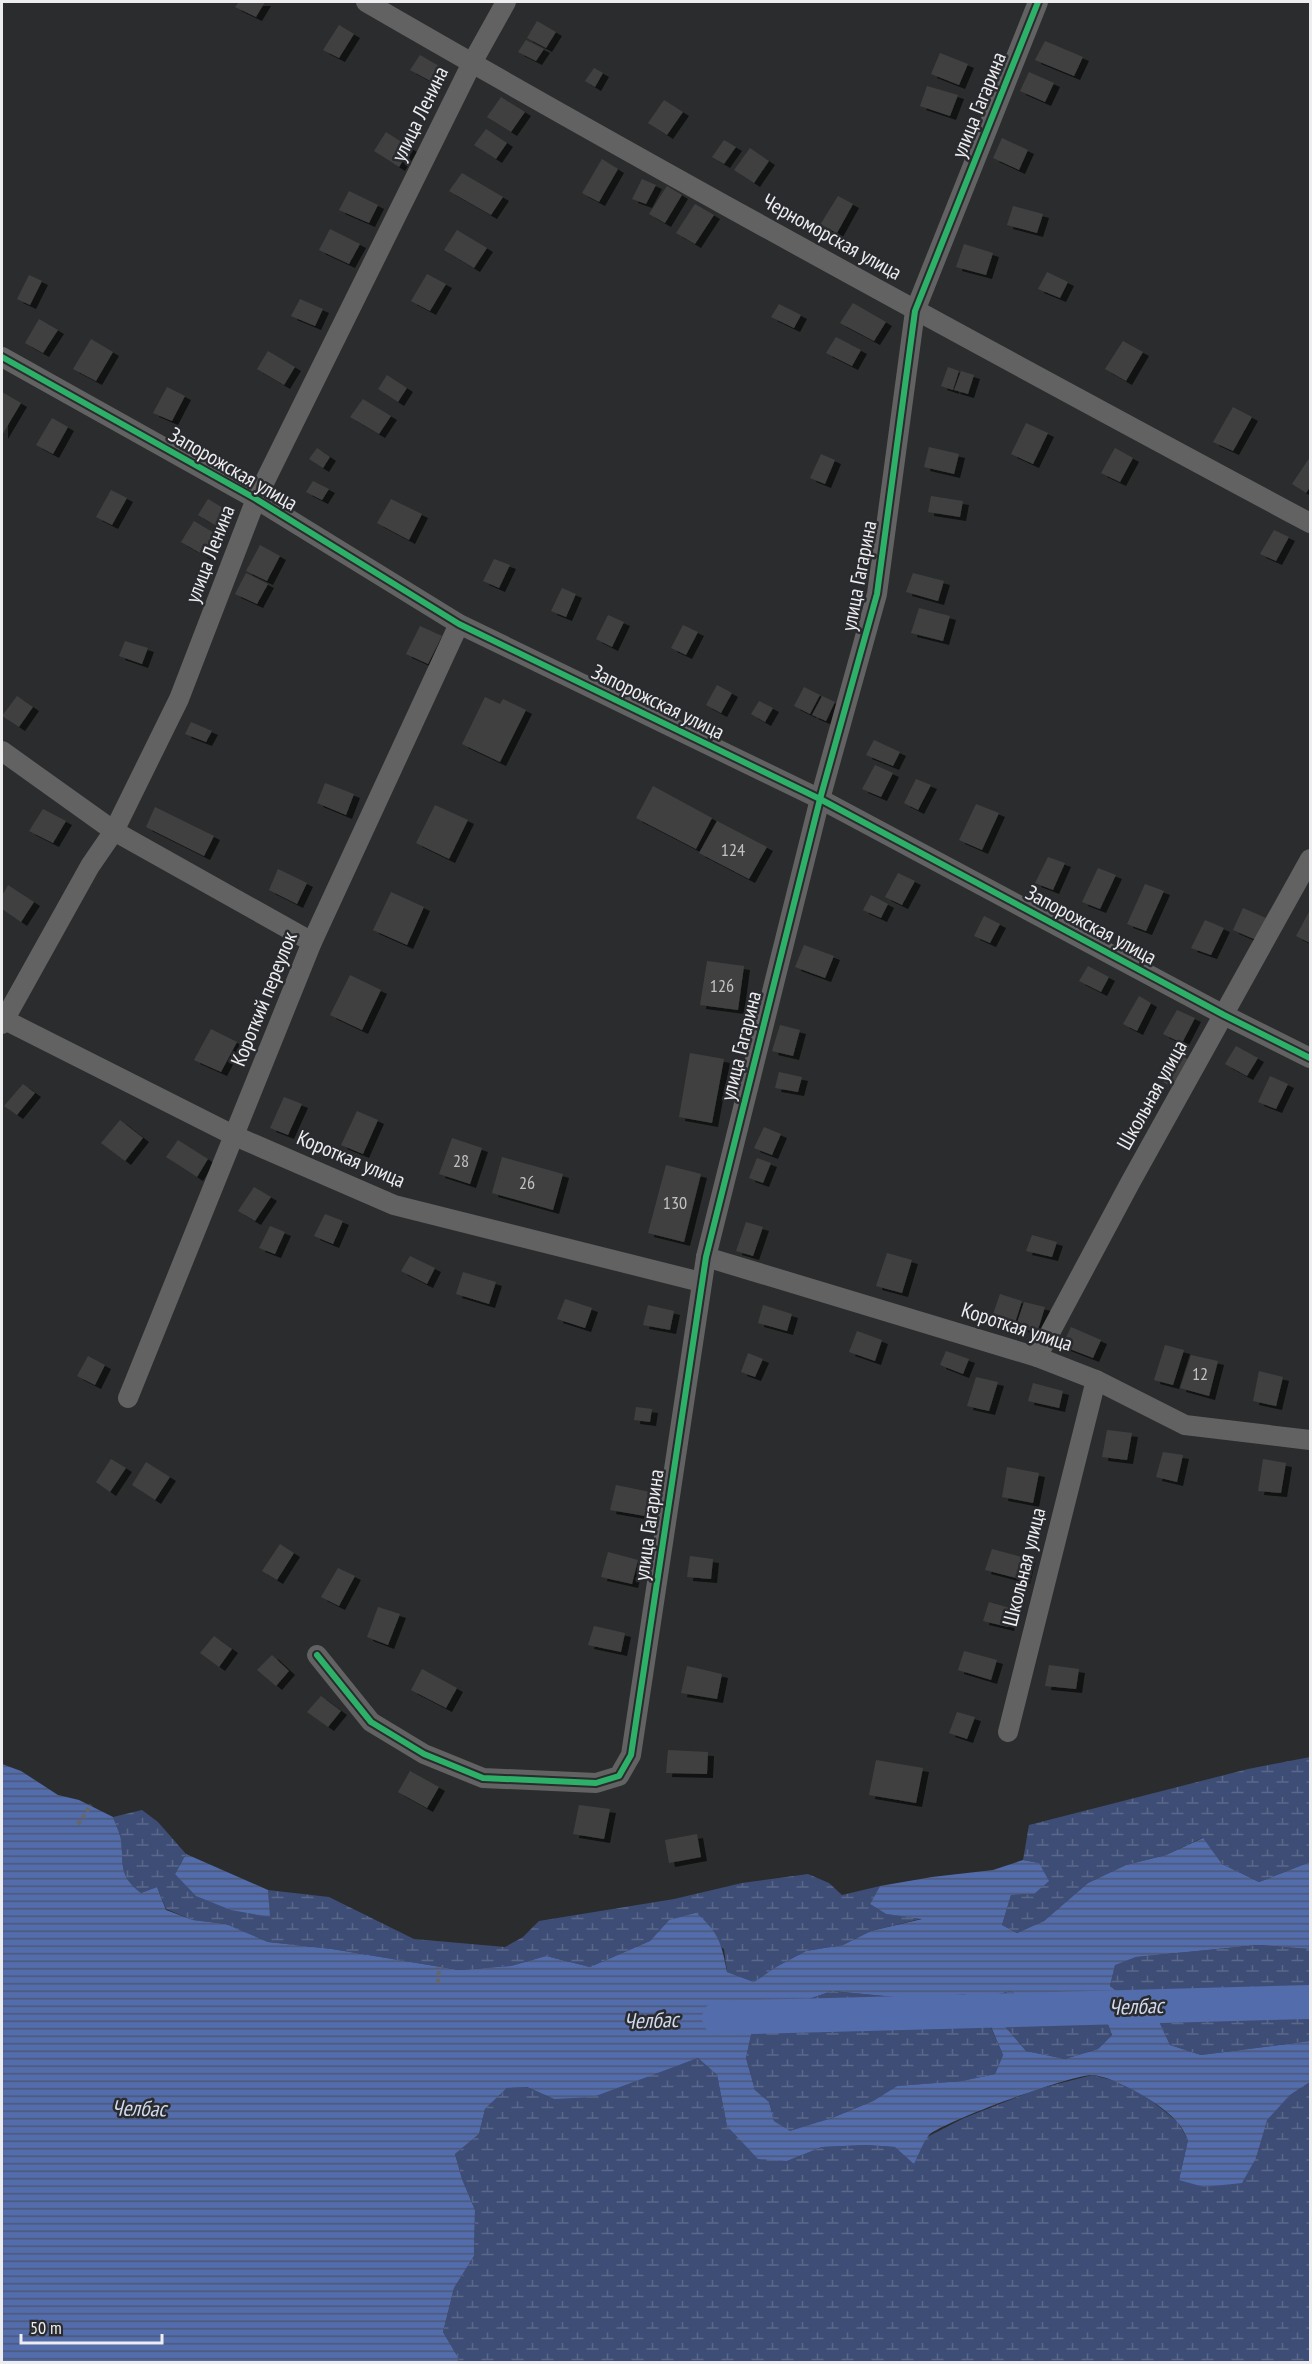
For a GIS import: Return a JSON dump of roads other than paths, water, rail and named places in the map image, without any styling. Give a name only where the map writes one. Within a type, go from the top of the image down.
[{"type":"street","name":"Черноморская улица","points":[[366,2],[915,311],[1311,523]]},
{"type":"street","name":"улица Ленина","points":[[3,1022],[90,866],[114,831],[179,699],[256,500],[472,63],[506,2]]},
{"type":"street","name":"улица Гагарина","points":[[317,1655],[371,1722],[424,1754],[483,1778],[597,1784],[619,1776],[631,1755],[701,1282],[820,799],[877,594],[915,311],[1038,2]]},
{"type":"street","name":"Запорожская улица","points":[[2,357],[256,500],[459,624],[820,799],[1224,1015],[1311,1058]]},
{"type":"street","name":"Короткий переулок","points":[[128,1398],[312,942],[459,624]]},
{"type":"street","points":[[2,751],[114,831],[312,942]]},
{"type":"street","name":"Школьная улица","points":[[1037,1356],[1130,1183],[1311,859]]},
{"type":"street","name":"Короткая улица","points":[[3,1022],[235,1136],[394,1205],[701,1282]]},
{"type":"street","name":"Короткая улица","points":[[706,1257],[1037,1356],[1096,1380],[1185,1425],[1311,1440]]},
{"type":"street","name":"Школьная улица","points":[[1008,1732],[1096,1380]]},
{"type":"water","points":[[2,1764],[21,1771],[58,1795],[79,1800],[113,1817],[120,1837],[125,1875],[141,1893],[157,1887],[166,1910],[193,1920],[226,1924],[268,1942],[332,1949],[459,1970],[511,1966],[546,1956],[590,1967],[650,1941],[669,1920],[696,1913],[718,1939],[727,1972],[754,1982],[806,1951],[843,1945],[871,1931],[922,1919],[886,1914],[870,1904],[880,1886],[993,1870],[1023,1860],[1039,1863],[1049,1881],[1034,1894],[1011,1895],[1002,1925],[1017,1933],[1044,1921],[1088,1883],[1126,1865],[1166,1855],[1203,1838],[1222,1864],[1259,1882],[1310,1862],[1310,1949],[1258,1945],[1136,1957],[1115,1965],[1110,1986],[1132,2003],[1157,2017],[1170,2045],[1201,2055],[1310,2041],[1310,2082],[1290,2095],[1267,2120],[1256,2158],[1242,2183],[1204,2187],[1179,2180],[1188,2140],[1179,2124],[1163,2109],[1139,2093],[1113,2081],[1092,2075],[1035,2090],[940,2128],[929,2135],[914,2164],[895,2147],[866,2145],[822,2147],[787,2161],[758,2159],[727,2126],[717,2075],[698,2058],[593,2097],[554,2099],[527,2087],[507,2088],[485,2109],[479,2134],[455,2154],[462,2179],[475,2210],[474,2256],[454,2288],[443,2332],[459,2359],[457,2362],[2,2362]],"holes":[[[832,1991],[916,1999],[965,1994],[989,2022],[1003,2055],[995,2074],[962,2081],[897,2086],[873,2101],[832,2118],[790,2131],[774,2121],[769,2102],[755,2090],[746,2058],[753,2026],[777,2010]],[[1011,1991],[1028,2004],[1051,1992],[1087,1997],[1104,2014],[1112,2035],[1098,2049],[1065,2059],[1026,2051],[997,2017],[995,1995]]]},
{"type":"water","points":[[186,1854],[268,1890],[270,1917],[231,1910],[196,1896],[175,1874]]},
{"type":"waterway","name":"Челбас","points":[[719,2018],[1310,2002]]}]
